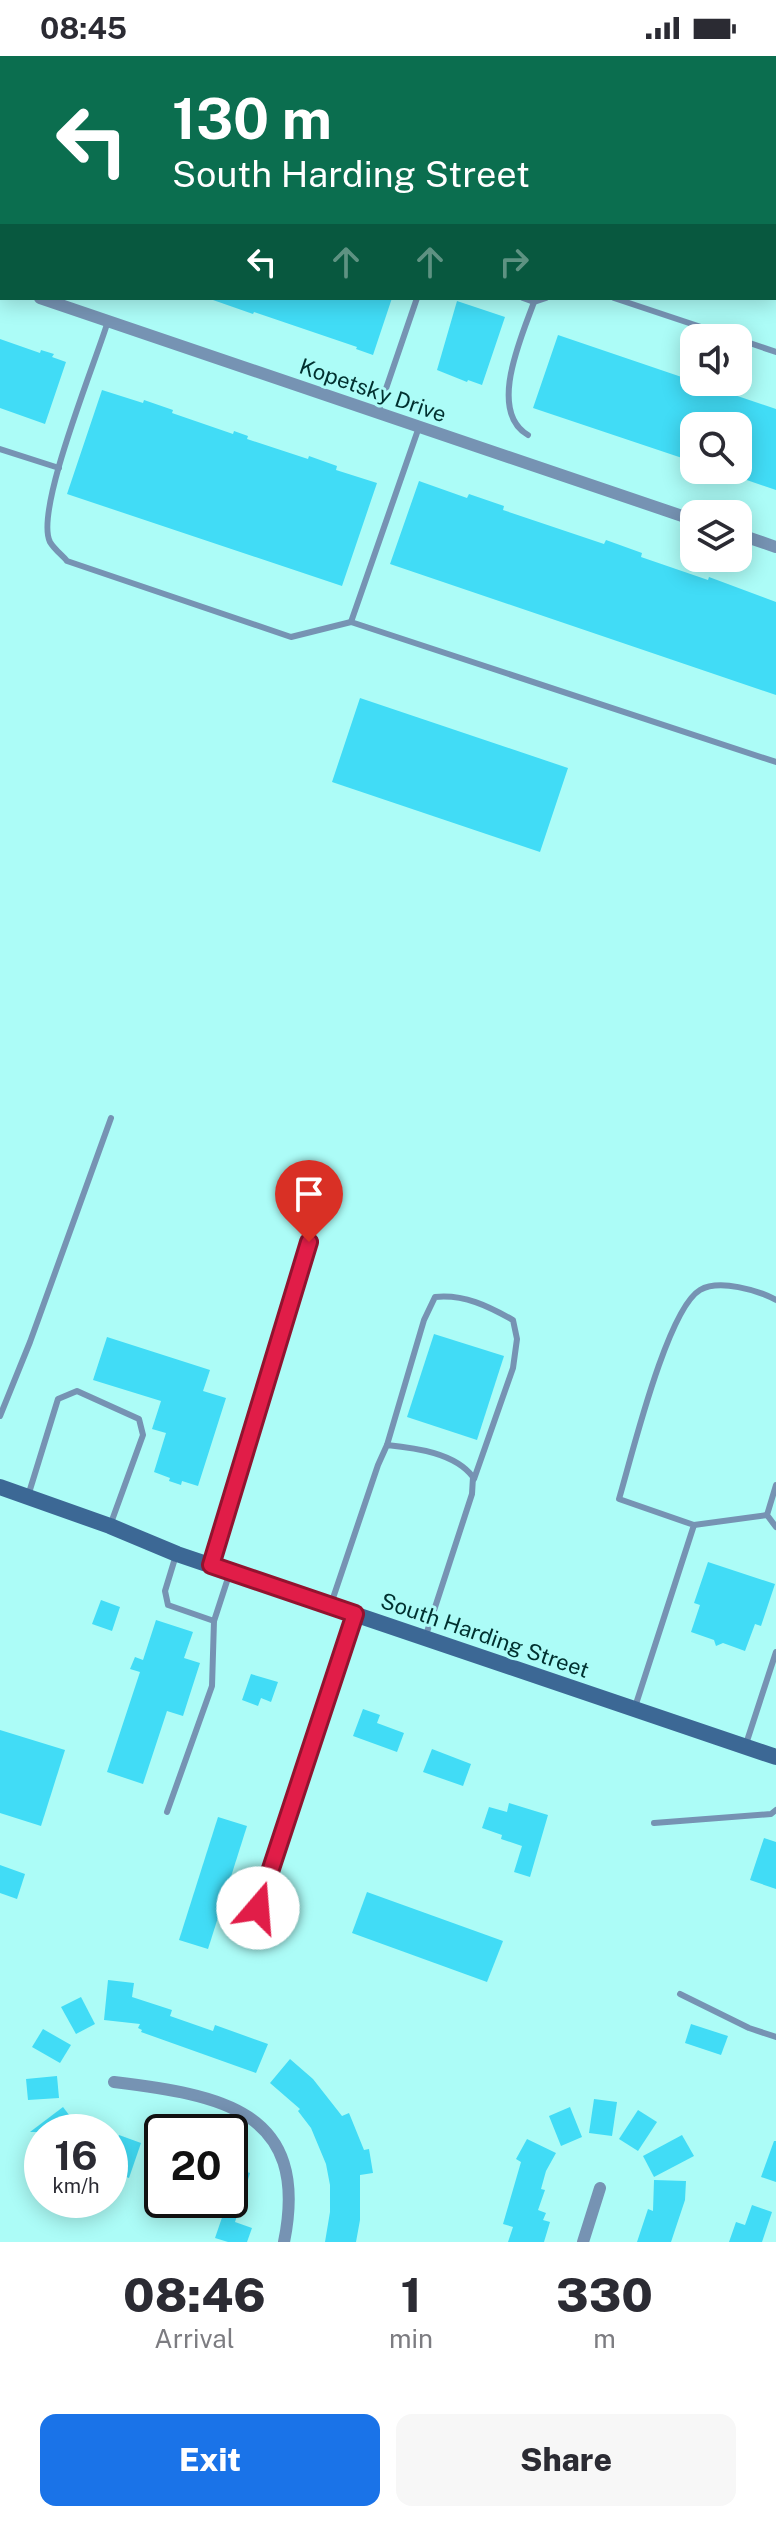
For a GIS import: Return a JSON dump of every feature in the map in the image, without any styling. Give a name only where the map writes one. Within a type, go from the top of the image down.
[{"type":"street","name":"Kopetsky Drive","points":[[46,300],[680,515]]},
{"type":"street","points":[[752,539],[776,547]]},
{"type":"street","name":"South Harding Street","points":[[0,1487],[110,1526],[177,1554],[776,1757]]},
{"type":"street","points":[[114,2082],[173,2089],[220,2101],[237,2110],[274,2139],[284,2160],[289,2186],[289,2215],[284,2242]]},
{"type":"street","points":[[583,2242],[600,2188]]},
{"type":"lane","points":[[378,413],[416,300]]},
{"type":"lane","points":[[528,300],[540,300]]},
{"type":"lane","points":[[620,300],[691,324]]},
{"type":"lane","points":[[528,435],[520,430],[514,420],[507,386],[534,302]]},
{"type":"lane","points":[[108,321],[52,488],[47,518],[49,541],[67,561],[291,637],[351,622],[776,762]]},
{"type":"lane","points":[[752,344],[776,352]]},
{"type":"lane","points":[[351,622],[419,427]]},
{"type":"lane","points":[[0,449],[59,468]]},
{"type":"lane","points":[[0,1416],[111,1118]]},
{"type":"lane","points":[[211,1565],[309,1242]]},
{"type":"lane","points":[[767,1515],[694,1525],[619,1499],[658,1371],[686,1303],[700,1289],[730,1285],[776,1300]]},
{"type":"lane","points":[[331,1606],[387,1445],[424,1320],[435,1297],[468,1299],[493,1308],[513,1320],[517,1339],[513,1368],[473,1483]]},
{"type":"lane","points":[[28,1496],[58,1399],[77,1391],[139,1419],[143,1435],[110,1526]]},
{"type":"lane","points":[[387,1445],[411,1448],[463,1464],[473,1477],[472,1494],[425,1638]]},
{"type":"lane","points":[[767,1515],[776,1485]]},
{"type":"lane","points":[[767,1515],[776,1527]]},
{"type":"lane","points":[[634,1709],[694,1525]]},
{"type":"lane","points":[[177,1554],[165,1591],[168,1605],[214,1621]]},
{"type":"lane","points":[[167,1812],[212,1686],[214,1621],[230,1572]]},
{"type":"lane","points":[[248,1937],[355,1614]]},
{"type":"lane","points":[[745,1747],[776,1652]]},
{"type":"lane","points":[[654,1823],[774,1813]]},
{"type":"lane","points":[[680,1994],[749,2028],[776,2037]]},
{"type":"building","points":[[213,300],[391,300],[373,355]]},
{"type":"building","points":[[457,301],[505,317],[482,385],[437,370]]},
{"type":"building","points":[[558,335],[680,376],[680,396],[738,396],[776,409],[776,490],[752,482],[752,412],[680,412],[680,457],[533,408]]},
{"type":"building","points":[[0,339],[40,353],[41,350],[54,354],[52,357],[66,362],[45,424],[0,408]]},
{"type":"building","points":[[102,390],[143,403],[144,400],[173,410],[172,413],[233,434],[234,431],[248,436],[247,439],[308,459],[309,456],[337,466],[336,470],[377,483],[342,586],[67,494]]},
{"type":"building","points":[[419,481],[467,498],[469,494],[504,506],[503,510],[604,544],[606,540],[680,572],[708,580],[709,577],[776,602],[776,695],[390,564]]},
{"type":"building","points":[[360,698],[568,768],[540,852],[332,782]]},
{"type":"building","points":[[434,1334],[504,1356],[477,1440],[407,1417]]},
{"type":"building","points":[[107,1337],[210,1370],[203,1391],[226,1398],[198,1486],[182,1481],[181,1485],[154,1472],[166,1433],[152,1429],[161,1401],[93,1380]]},
{"type":"building","points":[[708,1562],[775,1584],[761,1626],[755,1624],[745,1651],[723,1643],[716,1646],[714,1640],[691,1632],[700,1605],[694,1603]]},
{"type":"building","points":[[101,1600],[120,1607],[112,1631],[92,1624]]},
{"type":"building","points":[[156,1620],[193,1632],[184,1658],[200,1663],[183,1716],[167,1711],[143,1784],[107,1772],[140,1672],[130,1669],[135,1657],[143,1660]]},
{"type":"building","points":[[251,1674],[278,1682],[271,1702],[261,1698],[258,1706],[242,1700]]},
{"type":"building","points":[[363,1709],[380,1715],[377,1723],[404,1733],[397,1752],[353,1736]]},
{"type":"building","points":[[0,1730],[65,1750],[41,1826],[0,1813]]},
{"type":"building","points":[[432,1749],[471,1764],[463,1786],[423,1772]]},
{"type":"building","points":[[509,1803],[548,1815],[530,1877],[514,1872],[522,1846],[482,1828],[489,1807],[507,1812]]},
{"type":"building","points":[[218,1817],[247,1826],[208,1949],[179,1940]]},
{"type":"building","points":[[764,1838],[776,1842],[776,1889],[750,1880]]},
{"type":"building","points":[[0,1865],[25,1874],[17,1899],[0,1893]]},
{"type":"building","points":[[367,1892],[503,1941],[487,1982],[352,1933]]},
{"type":"building","points":[[108,1980],[134,1983],[132,1997],[172,2010],[170,2016],[213,2031],[215,2025],[268,2044],[256,2073],[141,2032],[138,2028],[140,2024],[104,2020]]},
{"type":"building","points":[[81,1997],[95,2024],[76,2034],[61,2007]]},
{"type":"building","points":[[691,2024],[728,2036],[721,2055],[685,2043]]},
{"type":"building","points":[[43,2029],[71,2045],[60,2063],[32,2047]]},
{"type":"building","points":[[290,2059],[313,2079],[342,2116],[349,2113],[364,2150],[369,2149],[373,2173],[360,2175],[360,2220],[356,2242],[325,2242],[330,2212],[326,2164],[311,2128],[298,2111],[300,2109],[270,2083]]},
{"type":"building","points":[[57,2076],[59,2098],[28,2100],[26,2079]]},
{"type":"building","points":[[594,2099],[617,2102],[612,2136],[589,2133]]},
{"type":"building","points":[[63,2107],[68,2114],[54,2114]]},
{"type":"building","points":[[570,2107],[582,2137],[561,2146],[549,2116]]},
{"type":"building","points":[[638,2110],[657,2122],[638,2151],[619,2139]]},
{"type":"building","points":[[682,2135],[694,2156],[654,2177],[643,2156]]},
{"type":"building","points":[[128,2138],[141,2143],[128,2178]]},
{"type":"building","points":[[527,2139],[556,2153],[546,2171],[541,2189],[545,2190],[538,2210],[546,2213],[543,2220],[550,2222],[544,2242],[508,2242],[513,2227],[503,2224],[521,2162],[516,2159]]},
{"type":"building","points":[[776,2141],[776,2182],[761,2177]]},
{"type":"building","points":[[654,2180],[686,2181],[685,2200],[671,2242],[637,2242],[648,2209],[653,2211]]},
{"type":"building","points":[[752,2205],[772,2212],[762,2242],[729,2242],[736,2222],[745,2225]]},
{"type":"building","points":[[222,2218],[236,2218],[235,2222],[252,2228],[247,2242],[215,2238]]},
{"type":"route","points":[[258,1908],[355,1614],[211,1565],[309,1242]]}]
